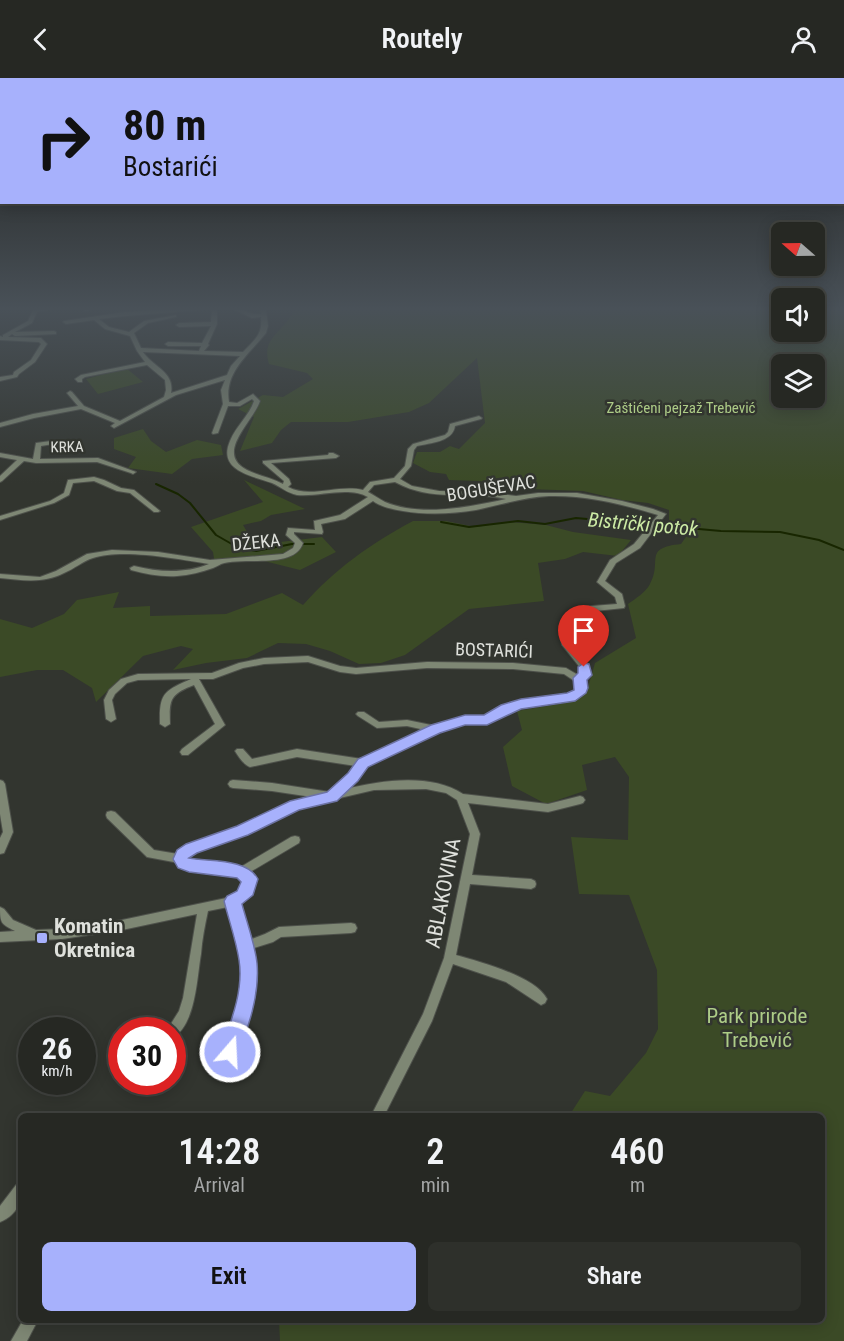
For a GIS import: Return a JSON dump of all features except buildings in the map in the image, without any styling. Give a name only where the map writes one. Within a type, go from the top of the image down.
[{"type":"street","points":[[0,379],[15,376],[25,366]]},
{"type":"street","points":[[80,381],[78,379],[83,376],[133,366]]},
{"type":"street","points":[[151,366],[167,377],[170,389],[167,398]]},
{"type":"street","points":[[214,433],[226,404],[224,390],[234,366]]},
{"type":"street","points":[[70,393],[82,407],[117,424],[167,398],[231,376]]},
{"type":"street","name":"BOGUŠEVAC","points":[[226,404],[235,406],[250,396],[256,398],[254,412],[236,437],[230,454],[233,462],[242,469],[297,493],[331,491],[364,493],[389,505],[437,512],[482,508],[516,499],[552,494],[596,498],[660,513],[662,516],[637,546],[613,562],[601,582],[619,596],[621,606],[579,610],[601,642],[595,644],[571,637],[564,641],[586,670],[585,675],[580,678]]},
{"type":"street","points":[[0,425],[82,407]]},
{"type":"street","points":[[479,418],[452,426],[447,436],[415,445],[411,449],[408,466],[396,480],[407,486],[435,494],[487,492],[516,499]]},
{"type":"street","points":[[36,461],[38,444],[51,442]]},
{"type":"street","points":[[283,487],[288,484],[287,480],[265,462],[336,456],[331,454]]},
{"type":"street","name":"KRKA","points":[[0,455],[36,461],[98,460],[133,472]]},
{"type":"street","points":[[2,478],[22,459]]},
{"type":"street","points":[[0,518],[58,499],[67,494],[70,481],[83,479],[99,480],[119,490],[132,491],[156,511]]},
{"type":"street","name":"BOGUŠEVAC","points":[[364,493],[372,483],[396,480]]},
{"type":"street","name":"DŽEKA","points":[[0,576],[40,579],[59,573],[90,556],[112,552],[130,552],[195,561],[284,556],[295,552],[299,544],[290,535],[291,530],[319,532],[317,523],[342,518],[372,498]]},
{"type":"street","points":[[134,568],[153,572],[187,574],[223,561]]},
{"type":"street","name":"BOSTARIĆI","points":[[111,719],[108,700],[118,685],[124,681],[138,677],[195,679],[264,661],[300,659],[318,661],[340,669],[356,671],[401,666],[477,664],[561,669],[580,678]]},
{"type":"street","points":[[332,796],[353,777],[363,763],[435,729],[465,720],[487,720],[506,708],[521,704],[570,698],[579,693],[582,688],[580,678]]},
{"type":"street","points":[[165,724],[164,704],[167,697],[195,679],[220,725],[185,752]]},
{"type":"street","points":[[362,714],[377,725],[408,723],[435,729]]},
{"type":"street","points":[[240,751],[250,763],[297,753],[363,763]]},
{"type":"street","points":[[0,784],[8,832],[0,850]]},
{"type":"street","points":[[233,784],[332,796]]},
{"type":"street","points":[[181,859],[183,854],[191,848],[242,831],[295,805],[374,786],[426,785],[449,790],[461,798],[548,808],[580,800]]},
{"type":"street","name":"ABLAKOVINA","points":[[379,1113],[428,1017],[450,958],[476,834],[461,798]]},
{"type":"street","points":[[0,938],[62,934],[122,925],[232,901],[243,896],[249,887],[250,879],[241,872],[189,865],[181,859],[151,854],[111,815]]},
{"type":"street","points":[[241,872],[294,840]]},
{"type":"street","points":[[466,879],[531,884]]},
{"type":"street","points":[[230,1052],[242,1016],[248,984],[248,962],[232,901]]},
{"type":"street","points":[[183,1017],[192,996],[194,959],[203,908]]},
{"type":"street","points":[[0,912],[9,923],[34,935]]},
{"type":"street","points":[[244,947],[279,932],[351,928]]},
{"type":"street","points":[[450,958],[509,977],[526,986],[541,999]]},
{"type":"street","points":[[0,1215],[18,1194]]},
{"type":"street","points":[[19,1341],[29,1323]]},
{"type":"green space","points":[[277,366],[469,366],[429,403],[409,412],[348,422],[291,422],[281,430],[272,443],[240,451],[254,417],[238,409],[263,395],[283,397],[313,379],[307,373]]},
{"type":"green space","points":[[478,366],[771,366],[771,408],[825,408],[825,366],[844,366],[844,1341],[280,1341],[279,1323],[825,1323],[825,1113],[571,1113],[585,1091],[610,1096],[646,1053],[658,1029],[657,970],[629,895],[579,894],[571,837],[628,840],[629,777],[615,757],[582,765],[587,790],[546,804],[512,786],[503,747],[522,730],[517,711],[565,703],[587,691],[595,663],[636,638],[628,604],[643,593],[650,584],[657,552],[669,546],[681,544],[690,531],[669,520],[669,510],[648,503],[583,491],[528,489],[479,481],[449,480],[446,474],[430,472],[413,463],[417,452],[440,452],[450,446],[459,449],[485,423]]},
{"type":"green space","points":[[126,368],[143,382],[98,394],[86,379]]},
{"type":"green space","points":[[143,429],[151,441],[166,452],[197,440],[221,445],[223,455],[192,459],[172,474],[128,468],[136,457],[114,449],[114,438]]},
{"type":"green space","points":[[244,480],[305,509],[271,515],[261,521],[243,525],[255,545],[322,537],[336,552],[300,570],[252,558],[215,565],[213,552],[191,527],[263,502]]},
{"type":"green space","points":[[413,521],[446,521],[475,527],[510,522],[546,525],[573,532],[631,540],[618,556],[583,552],[565,559],[538,563],[544,601],[469,609],[405,655],[381,663],[359,664],[330,651],[306,644],[278,643],[247,658],[173,670],[193,649],[181,646],[143,656],[96,702],[92,688],[63,670],[37,670],[0,677],[0,619],[32,628],[64,614],[77,600],[119,592],[113,608],[150,606],[150,616],[226,614],[282,593],[303,605],[354,558]]},
{"type":"waterway","name":"Bistrički potok","points":[[156,484],[178,494],[190,503],[216,535],[237,547],[256,551],[292,544],[314,544]]},
{"type":"waterway","name":"Bistrički potok","points":[[441,522],[469,527],[518,521],[545,524],[576,518],[721,531],[780,532],[819,540],[844,550]]},
{"type":"place","name":"Komatin Okretnica","points":[[42,938]]},
{"type":"route","points":[[230,1052],[242,1016],[248,984],[248,962],[232,901],[243,896],[249,887],[250,879],[241,872],[189,865],[181,859],[183,854],[191,848],[242,831],[295,805],[332,796],[353,777],[363,763],[435,729],[465,720],[487,720],[506,708],[521,704],[570,698],[579,693],[582,688],[580,678],[585,675],[584,667]]},
{"type":"park label","name":"Zaštićeni pejzaž Trebević","points":[[681,408]]},
{"type":"park label","name":"Park prirode Trebević","points":[[757,1028]]}]
